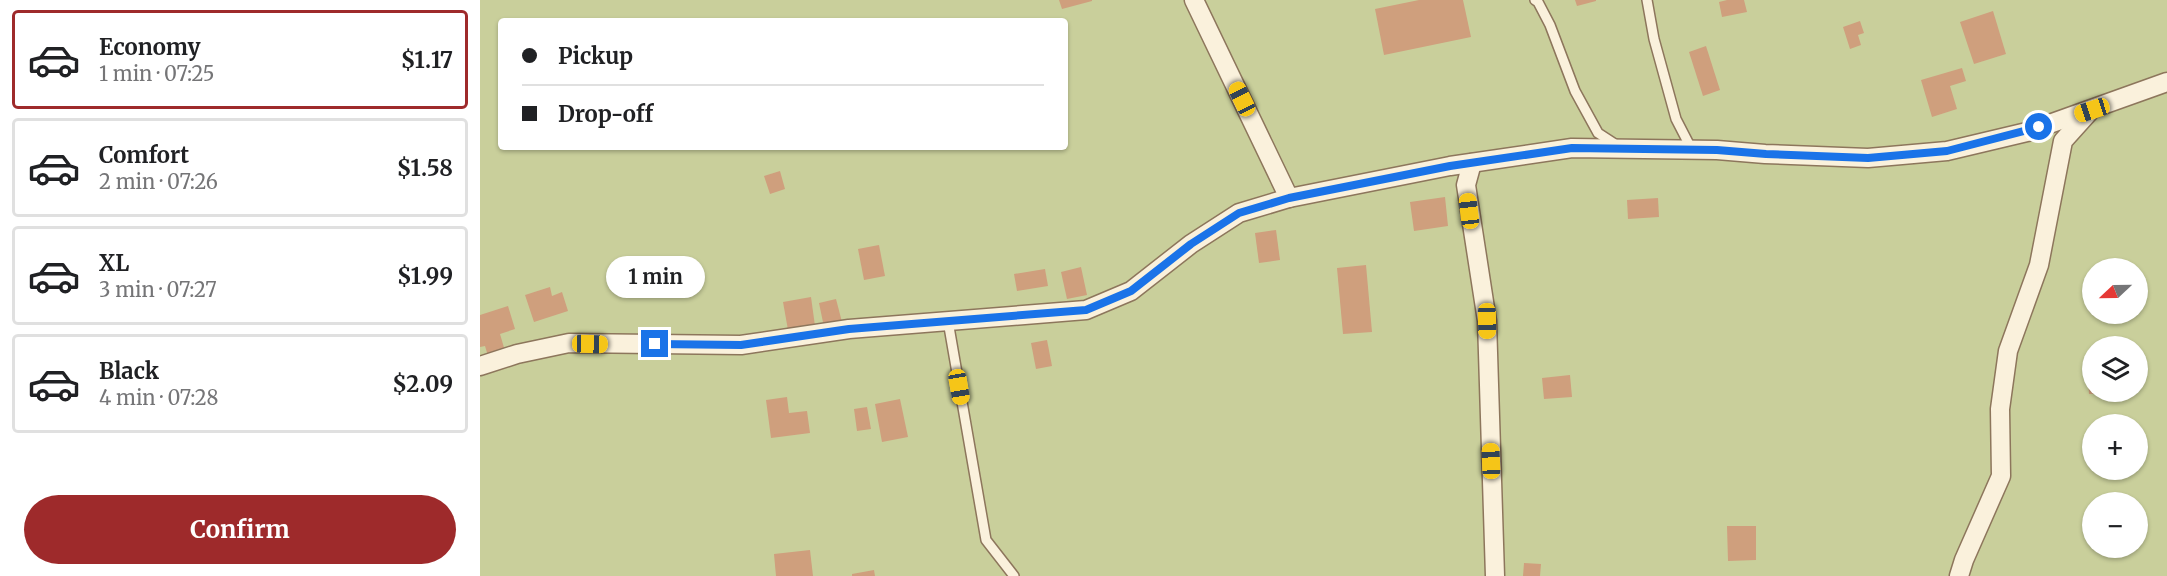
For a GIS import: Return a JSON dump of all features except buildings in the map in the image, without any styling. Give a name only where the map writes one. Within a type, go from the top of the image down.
[{"type":"street","points":[[1194,0],[1289,198]]},
{"type":"street","points":[[480,366],[517,354],[569,343],[741,345],[849,329],[1086,310],[1131,291],[1191,244],[1239,213],[1289,198],[1472,163],[1572,148],[1692,150],[1868,158],[1947,151],[2026,132],[2167,82]]},
{"type":"street","points":[[1959,576],[2001,476],[2000,409],[2008,351],[2039,265],[2063,141],[2092,110]]},
{"type":"street","points":[[1472,163],[1466,185],[1487,321],[1495,576]]},
{"type":"lane","points":[[1535,0],[1550,25],[1575,91],[1598,132],[1623,149]]},
{"type":"lane","points":[[1647,0],[1654,39],[1676,119],[1692,150]]},
{"type":"lane","points":[[948,321],[986,540],[1014,576]]},
{"type":"green space","points":[[480,0],[2167,0],[2167,576],[480,576]]},
{"type":"route","points":[[655,344],[741,345],[849,329],[1086,310],[1131,291],[1191,244],[1239,213],[1289,198],[1450,166],[1572,148],[1717,150],[1868,158],[1947,151],[2039,127]]}]
